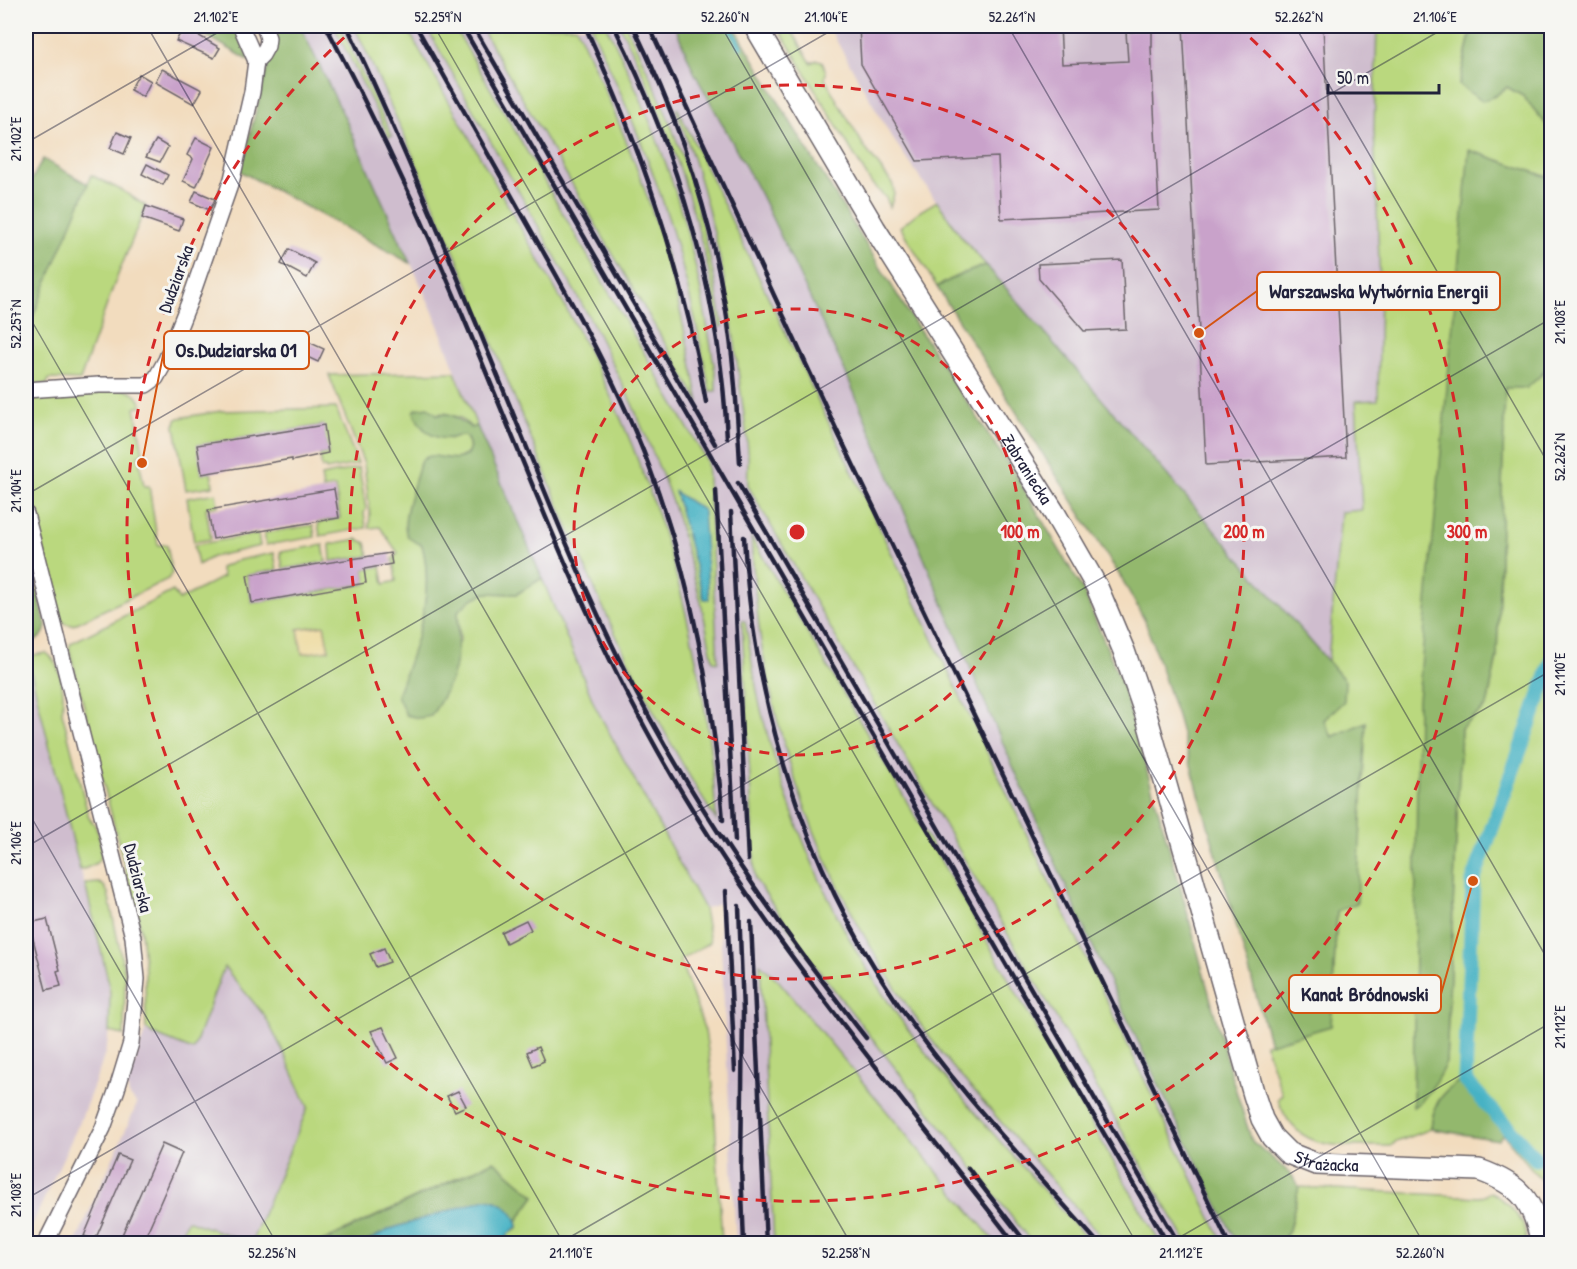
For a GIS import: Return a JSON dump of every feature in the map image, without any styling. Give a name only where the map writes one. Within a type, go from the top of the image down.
[{"type":"main road","name":"Zabraniecka","points":[[755,26],[875,229],[1055,514],[1096,587],[1124,651],[1147,718],[1213,952]]},
{"type":"main road","name":"Strażacka","points":[[1213,952],[1262,1119],[1272,1137],[1288,1153],[1316,1164],[1479,1170],[1502,1178],[1522,1193],[1537,1218],[1542,1244]]},
{"type":"street","points":[[244,26],[242,29],[256,61]]},
{"type":"street","name":"Dudziarska","points":[[26,390],[146,385],[156,378],[166,360],[190,300],[232,179],[252,92],[256,61],[267,45],[268,38],[264,26]]},
{"type":"street","name":"Dudziarska","points":[[26,514],[133,937],[136,979],[131,1043],[117,1089],[103,1128],[45,1244]]},
{"type":"shaded area","points":[[300,26],[697,26],[1299,1243],[996,1243],[778,980],[760,964],[774,1243],[736,1243],[719,904],[704,909],[595,706],[477,426],[433,312],[345,118]]},
{"type":"shaded area","points":[[828,26],[1377,26],[1374,130],[1380,287],[1378,401],[1356,402],[1362,511],[1341,512],[1328,661],[963,239],[891,136]]},
{"type":"shaded area","points":[[26,649],[108,980],[110,1022],[107,1046],[80,1121],[26,1238]]},
{"type":"shaded area","points":[[223,967],[264,1015],[308,1107],[251,1243],[187,1220],[177,1243],[75,1244],[137,1104],[129,1095],[127,1085],[146,1029],[153,1034]]},
{"type":"green space","points":[[190,26],[235,26],[250,61]]},
{"type":"green space","points":[[270,26],[300,26],[345,118],[410,263],[240,171],[275,39]]},
{"type":"green space","points":[[334,26],[340,26],[392,136],[389,137]]},
{"type":"green space","points":[[354,26],[406,26],[565,307],[620,417],[665,536],[690,630],[707,725],[716,820],[653,710],[598,596],[447,235]]},
{"type":"green space","points":[[426,26],[454,26],[707,461],[718,662],[713,661],[701,602],[676,513],[633,406],[593,324]]},
{"type":"green space","points":[[480,26],[576,26],[630,151],[658,229],[681,315],[699,402]]},
{"type":"green space","points":[[591,26],[606,26],[612,37],[647,114],[669,174],[683,216],[699,284],[716,377],[716,391],[710,391],[686,282],[660,193],[632,120]]},
{"type":"green space","points":[[620,26],[626,26],[632,37],[678,143],[701,220],[723,326],[720,327],[703,249],[681,172],[654,98]]},
{"type":"green space","points":[[675,26],[734,26],[911,317],[1018,479],[1083,590],[1122,684],[1231,1075],[1252,1141],[1291,1174],[1299,1187],[1289,1230],[1281,1243],[1237,1243],[1087,934],[989,712],[845,371],[761,195],[694,72]]},
{"type":"green space","points":[[777,26],[789,26],[811,63],[817,60],[822,61],[826,72],[825,79],[839,104],[865,148],[892,183],[894,192],[890,207],[886,198],[871,183]]},
{"type":"green space","points":[[1377,26],[1472,26],[1459,85],[1495,96],[1507,87],[1523,96],[1551,130],[1551,178],[1469,150],[1446,1063],[1461,728],[1487,706],[1497,657],[1505,387],[1540,376],[1551,361],[1551,1192],[1459,1081],[1438,1101],[1433,1113],[1431,1129],[1391,1146],[1339,1145],[1309,1138],[1296,1130],[1286,1117],[1278,1099],[1282,1094],[1265,1044],[1331,1026],[1337,911],[1366,722],[1332,737],[1323,720],[1345,681],[1328,661],[1341,512],[1362,510],[1356,401],[1378,400],[1380,287],[1374,130]]},
{"type":"green space","points":[[1472,26],[1551,26],[1551,130],[1523,96],[1507,87],[1495,96],[1482,101],[1459,85]]},
{"type":"green space","points":[[676,109],[678,109],[1223,1243],[1187,1243],[748,486],[746,429],[731,315],[709,211]]},
{"type":"green space","points":[[1469,150],[1551,178],[1551,361],[1527,388],[1505,388],[1497,657],[1487,706],[1461,728],[1446,1063],[1428,1093],[1413,1107],[1418,700]]},
{"type":"green space","points":[[43,159],[88,184],[26,333],[26,190]]},
{"type":"green space","points":[[91,175],[146,206],[115,282],[80,380],[49,379],[47,384],[26,384],[26,333]]},
{"type":"green space","points":[[937,201],[963,239],[986,265],[937,287],[900,227]]},
{"type":"green space","points":[[986,265],[1345,681],[1344,701],[1324,720],[1332,737],[1366,722],[1357,903],[1337,911],[1331,1026],[1270,1044],[1177,716],[1145,621],[1122,579],[937,287]]},
{"type":"green space","points":[[455,372],[477,426],[472,428],[461,418],[445,413],[415,416],[419,421],[449,439],[460,435],[465,436],[469,445],[468,451],[463,456],[455,459],[420,463],[412,491],[406,513],[406,532],[409,538],[422,544],[427,583],[422,621],[398,695],[460,641],[458,611],[471,599],[486,593],[517,594],[542,578],[595,706],[704,909],[710,942],[680,960],[705,1031],[713,1084],[722,1243],[508,1243],[507,1234],[516,1230],[517,1221],[535,1196],[494,1161],[318,1243],[251,1243],[308,1107],[282,1049],[264,1015],[224,967],[193,1050],[146,1029],[145,972],[141,931],[69,648],[71,643],[173,591],[179,600],[223,577],[220,568],[239,560],[274,553],[277,570],[247,575],[252,603],[366,584],[364,569],[381,566],[384,584],[396,581],[393,559],[398,553],[380,527],[369,528],[370,512],[364,464],[329,375]]},
{"type":"green space","points":[[123,389],[136,395],[142,406],[135,408],[143,453],[138,455],[144,486],[149,486],[158,545],[167,545],[172,573],[168,579],[73,625],[66,624],[61,620],[26,478],[26,399]]},
{"type":"green space","points":[[428,407],[438,415],[448,414],[472,428],[477,426],[542,578],[517,594],[486,593],[472,599],[458,611],[457,654],[451,678],[431,716],[419,718],[406,715],[397,695],[417,640],[427,583],[422,545],[409,538],[406,532],[406,513],[420,463],[430,456],[453,459],[463,457],[470,446],[465,436],[438,437],[423,428],[414,412],[416,409]]},
{"type":"green space","points":[[336,408],[358,464],[326,470],[325,467],[322,468],[320,455],[328,453],[323,425],[198,445],[202,474],[211,472],[213,486],[186,490],[175,426],[179,418],[221,411]]},
{"type":"green space","points":[[359,468],[366,509],[364,513],[366,528],[320,536],[318,523],[340,518],[335,487],[323,489],[321,476]]},
{"type":"green space","points":[[216,493],[218,506],[206,508],[211,539],[194,542],[187,498]]},
{"type":"green space","points":[[313,525],[315,537],[266,545],[264,533]]},
{"type":"green space","points":[[258,534],[260,546],[212,557],[198,565],[194,545]]},
{"type":"green space","points":[[751,537],[891,774],[1160,1243],[1107,1243],[949,1063],[915,1017],[884,969],[830,870],[790,765],[763,654]]},
{"type":"green space","points":[[358,539],[366,543],[369,556],[331,561],[330,544]]},
{"type":"green space","points":[[323,545],[326,562],[283,569],[280,552]]},
{"type":"green space","points":[[26,546],[46,625],[42,636],[26,643]]},
{"type":"green space","points":[[742,621],[745,621],[760,706],[782,783],[810,858],[845,931],[887,1000],[934,1064],[1091,1243],[1032,1243],[814,964],[755,879]]},
{"type":"green space","points":[[46,653],[59,671],[63,697],[62,712],[89,818],[99,834],[101,853],[98,861],[80,870],[27,656]]},
{"type":"green space","points":[[99,883],[108,893],[125,975],[124,1035],[109,1032],[108,980],[85,884]]},
{"type":"green space","points":[[760,964],[778,980],[996,1243],[774,1243]]},
{"type":"green space","points":[[1459,1081],[1504,1133],[1498,1140],[1431,1129],[1439,1101]]},
{"type":"green space","points":[[494,1161],[535,1196],[517,1221],[501,1203],[486,1199],[390,1229],[364,1243],[318,1244]]},
{"type":"green space","points":[[1299,1187],[1479,1197],[1491,1192],[1509,1205],[1523,1223],[1527,1243],[1281,1244],[1289,1230]]},
{"type":"green space","points":[[187,1220],[250,1243],[177,1243]]},
{"type":"sand","points":[[324,625],[329,650],[302,654],[298,629]]},
{"type":"water","points":[[675,492],[703,510],[709,599],[704,599]]},
{"type":"water","points":[[486,1199],[506,1207],[514,1216],[518,1226],[507,1235],[508,1243],[364,1243],[390,1229]]},
{"type":"building","points":[[859,26],[1060,26],[1062,64],[1128,61],[1126,32],[1152,30],[1159,210],[1001,219],[998,157],[917,161],[861,64]]},
{"type":"building","points":[[1183,26],[1323,26],[1346,457],[1206,465]]},
{"type":"building","points":[[184,27],[220,48],[214,58],[176,41]]},
{"type":"building","points":[[162,69],[202,90],[194,104],[155,82]]},
{"type":"building","points":[[139,74],[151,81],[143,97],[130,90]]},
{"type":"building","points":[[117,132],[131,138],[124,154],[110,148]]},
{"type":"building","points":[[196,138],[214,147],[196,187],[183,181],[193,159],[187,155]]},
{"type":"building","points":[[156,140],[168,147],[160,162],[146,157]]},
{"type":"building","points":[[147,164],[168,175],[163,185],[142,174]]},
{"type":"building","points":[[196,191],[215,199],[210,210],[191,202]]},
{"type":"building","points":[[146,206],[183,219],[179,231],[142,218]]},
{"type":"building","points":[[289,249],[315,263],[307,278],[281,264]]},
{"type":"building","points":[[1122,260],[1126,329],[1084,331],[1039,279],[1038,264]]},
{"type":"building","points":[[291,334],[324,349],[318,362],[301,354],[298,362],[282,355]]},
{"type":"building","points":[[324,425],[328,453],[292,461],[292,459],[202,474],[197,445]]},
{"type":"building","points":[[334,489],[339,518],[213,539],[208,510]]},
{"type":"building","points":[[390,553],[392,564],[364,569],[366,583],[252,603],[247,575]]},
{"type":"building","points":[[47,919],[60,970],[57,971],[61,986],[46,990],[29,923]]},
{"type":"building","points":[[526,920],[531,930],[506,943],[501,932]]},
{"type":"building","points":[[384,948],[390,962],[376,967],[370,954]]},
{"type":"building","points":[[383,1027],[398,1058],[387,1063],[371,1031]]},
{"type":"building","points":[[538,1047],[544,1061],[533,1066],[527,1052]]},
{"type":"building","points":[[458,1091],[466,1106],[455,1111],[447,1096]]},
{"type":"building","points":[[162,1144],[182,1153],[142,1244],[118,1244]]},
{"type":"building","points":[[118,1155],[130,1160],[95,1240],[84,1236]]},
{"type":"waterway","points":[[729,26],[741,47]]},
{"type":"waterway","points":[[1536,1159],[1465,1080],[1473,881],[1552,661]]},
{"type":"railway","points":[[326,26],[420,216],[567,566],[619,678],[648,733],[687,801],[774,932],[821,996],[1015,1244]]},
{"type":"railway","points":[[347,26],[431,214],[551,505],[624,669],[677,766],[736,860],[799,950],[866,1038]]},
{"type":"railway","points":[[416,26],[582,323],[625,408],[649,466],[689,596],[707,685],[723,820]]},
{"type":"railway","points":[[462,26],[1168,1244]]},
{"type":"railway","points":[[473,26],[715,444]]},
{"type":"railway","points":[[585,26],[625,118],[658,210],[685,303],[706,402]]},
{"type":"railway","points":[[614,26],[658,124],[692,226],[715,331],[723,384],[727,438]]},
{"type":"railway","points":[[633,26],[677,127],[710,232],[731,344],[740,463]]},
{"type":"railway","points":[[649,26],[838,433],[1229,1244]]},
{"type":"railway","points":[[738,483],[1179,1244]]},
{"type":"railway","points":[[716,490],[735,841]]},
{"type":"railway","points":[[731,512],[748,860]]},
{"type":"railway","points":[[744,537],[749,599],[758,660],[772,720],[788,780],[809,837],[834,894],[863,948],[896,1001],[942,1065],[993,1126],[1099,1244]]},
{"type":"railway","points":[[726,891],[735,1071]]},
{"type":"railway","points":[[739,906],[743,1012],[741,1167],[744,1244]]},
{"type":"railway","points":[[751,922],[766,1244]]},
{"type":"railway","points":[[968,1168],[1027,1244]]},
{"type":"place","name":"Warszawska Wytwórnia Energii","points":[[1199,333]]},
{"type":"place","name":"Os.Dudziarska 01","points":[[142,463]]},
{"type":"place","name":"Kanał Bródnowski","points":[[1473,881]]}]
